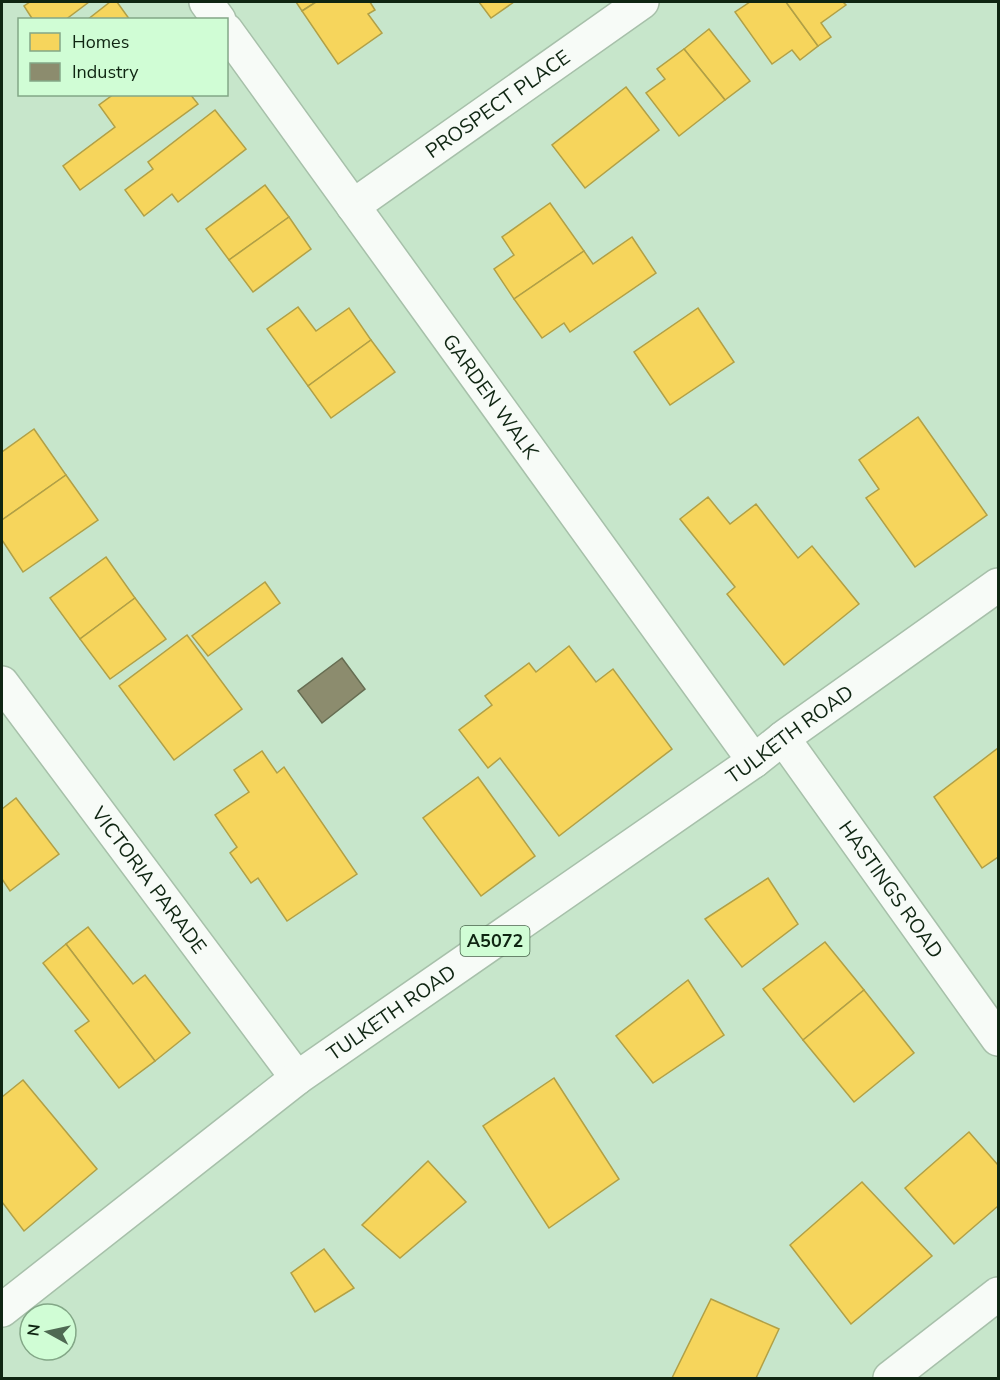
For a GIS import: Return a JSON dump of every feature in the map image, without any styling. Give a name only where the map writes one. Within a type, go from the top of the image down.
[{"type":"street","points":[[206,2],[218,18]]},
{"type":"street","name":"PROSPECT PLACE","points":[[353,206],[642,2]]},
{"type":"street","name":"GARDEN WALK","points":[[228,33],[754,762]]},
{"type":"street","name":"TULKETH ROAD","points":[[2,1310],[297,1078],[754,762],[783,738],[999,585]]},
{"type":"street","name":"VICTORIA PARADE","points":[[2,683],[297,1078]]},
{"type":"street","name":"HASTINGS ROAD","points":[[783,738],[999,1039]]},
{"type":"street","points":[[890,1378],[999,1294]]},
{"type":"building: Homes","points":[[30,2],[89,2],[68,18],[32,18],[24,6]]},
{"type":"building: Homes","points":[[110,2],[117,2],[129,18],[90,18]]},
{"type":"building: Homes","points":[[296,2],[316,2],[302,11]]},
{"type":"building: Homes","points":[[316,2],[370,2],[375,10],[368,14],[382,33],[338,64],[302,11]]},
{"type":"building: Homes","points":[[479,2],[514,2],[491,18]]},
{"type":"building: Homes","points":[[750,2],[786,2],[818,46],[800,60],[792,50],[772,64],[735,12]]},
{"type":"building: Homes","points":[[786,2],[843,2],[846,5],[821,23],[831,37],[818,46]]},
{"type":"building: Homes","points":[[709,29],[750,81],[725,100],[684,49]]},
{"type":"building: Homes","points":[[684,49],[725,100],[679,136],[646,93],[665,79],[657,69]]},
{"type":"building: Homes","points":[[626,87],[659,130],[585,188],[552,145]]},
{"type":"building: Homes","points":[[111,96],[192,96],[198,104],[80,190],[63,166],[115,127],[99,105]]},
{"type":"building: Homes","points":[[215,110],[246,149],[178,202],[172,194],[144,216],[125,190],[153,169],[148,162]]},
{"type":"building: Homes","points":[[265,185],[289,217],[229,260],[206,229]]},
{"type":"building: Homes","points":[[550,203],[584,251],[514,299],[494,269],[514,255],[502,237]]},
{"type":"building: Homes","points":[[289,217],[311,249],[253,292],[229,260]]},
{"type":"building: Homes","points":[[632,237],[656,273],[570,332],[564,323],[542,338],[514,299],[584,251],[593,264]]},
{"type":"building: Homes","points":[[298,307],[316,331],[349,308],[371,340],[308,386],[267,329]]},
{"type":"building: Homes","points":[[698,308],[734,362],[670,405],[634,352]]},
{"type":"building: Homes","points":[[371,340],[395,372],[331,418],[308,386]]},
{"type":"building: Homes","points":[[918,417],[987,515],[915,567],[866,498],[879,489],[859,460]]},
{"type":"building: Homes","points":[[34,429],[66,475],[2,520],[2,452]]},
{"type":"building: Homes","points":[[66,475],[98,520],[23,572],[2,540],[2,520]]},
{"type":"building: Homes","points":[[708,497],[730,524],[756,504],[798,558],[812,546],[859,604],[784,665],[727,594],[735,587],[680,519]]},
{"type":"building: Homes","points":[[106,557],[135,598],[80,639],[50,598]]},
{"type":"building: Homes","points":[[265,582],[280,603],[208,656],[192,636]]},
{"type":"building: Homes","points":[[135,598],[166,639],[110,679],[80,639]]},
{"type":"building: Homes","points":[[187,635],[242,709],[174,760],[119,686]]},
{"type":"building: Homes","points":[[569,646],[596,682],[613,669],[672,749],[559,836],[500,758],[488,768],[459,730],[492,705],[485,696],[529,663],[536,672]]},
{"type":"building: Homes","points":[[998,748],[998,857],[982,868],[934,797]]},
{"type":"building: Homes","points":[[262,751],[277,773],[284,767],[357,874],[287,921],[258,878],[251,883],[230,853],[237,847],[215,815],[249,792],[234,770]]},
{"type":"building: Homes","points":[[478,777],[535,856],[481,896],[423,818]]},
{"type":"building: Homes","points":[[16,798],[59,854],[10,891],[2,879],[2,809]]},
{"type":"building: Homes","points":[[768,878],[798,924],[742,967],[705,919]]},
{"type":"building: Homes","points":[[88,927],[133,984],[145,975],[190,1033],[155,1061],[66,944]]},
{"type":"building: Homes","points":[[825,942],[864,990],[803,1040],[763,989]]},
{"type":"building: Homes","points":[[66,944],[155,1061],[119,1088],[75,1031],[89,1021],[43,963]]},
{"type":"building: Homes","points":[[688,980],[724,1035],[653,1083],[616,1036]]},
{"type":"building: Homes","points":[[864,990],[914,1053],[854,1102],[803,1040]]},
{"type":"building: Homes","points":[[554,1078],[619,1179],[549,1228],[483,1126]]},
{"type":"building: Homes","points":[[23,1080],[97,1169],[24,1231],[2,1202],[2,1097]]},
{"type":"building: Homes","points":[[969,1132],[998,1165],[998,1206],[954,1244],[905,1188]]},
{"type":"building: Homes","points":[[428,1161],[466,1202],[400,1258],[362,1225]]},
{"type":"building: Homes","points":[[862,1182],[932,1256],[851,1324],[790,1245]]},
{"type":"building: Homes","points":[[324,1249],[354,1288],[315,1312],[291,1273]]},
{"type":"building: Homes","points":[[711,1299],[779,1329],[756,1378],[672,1378]]},
{"type":"building: Industry","points":[[342,658],[365,689],[322,723],[298,691]]}]
